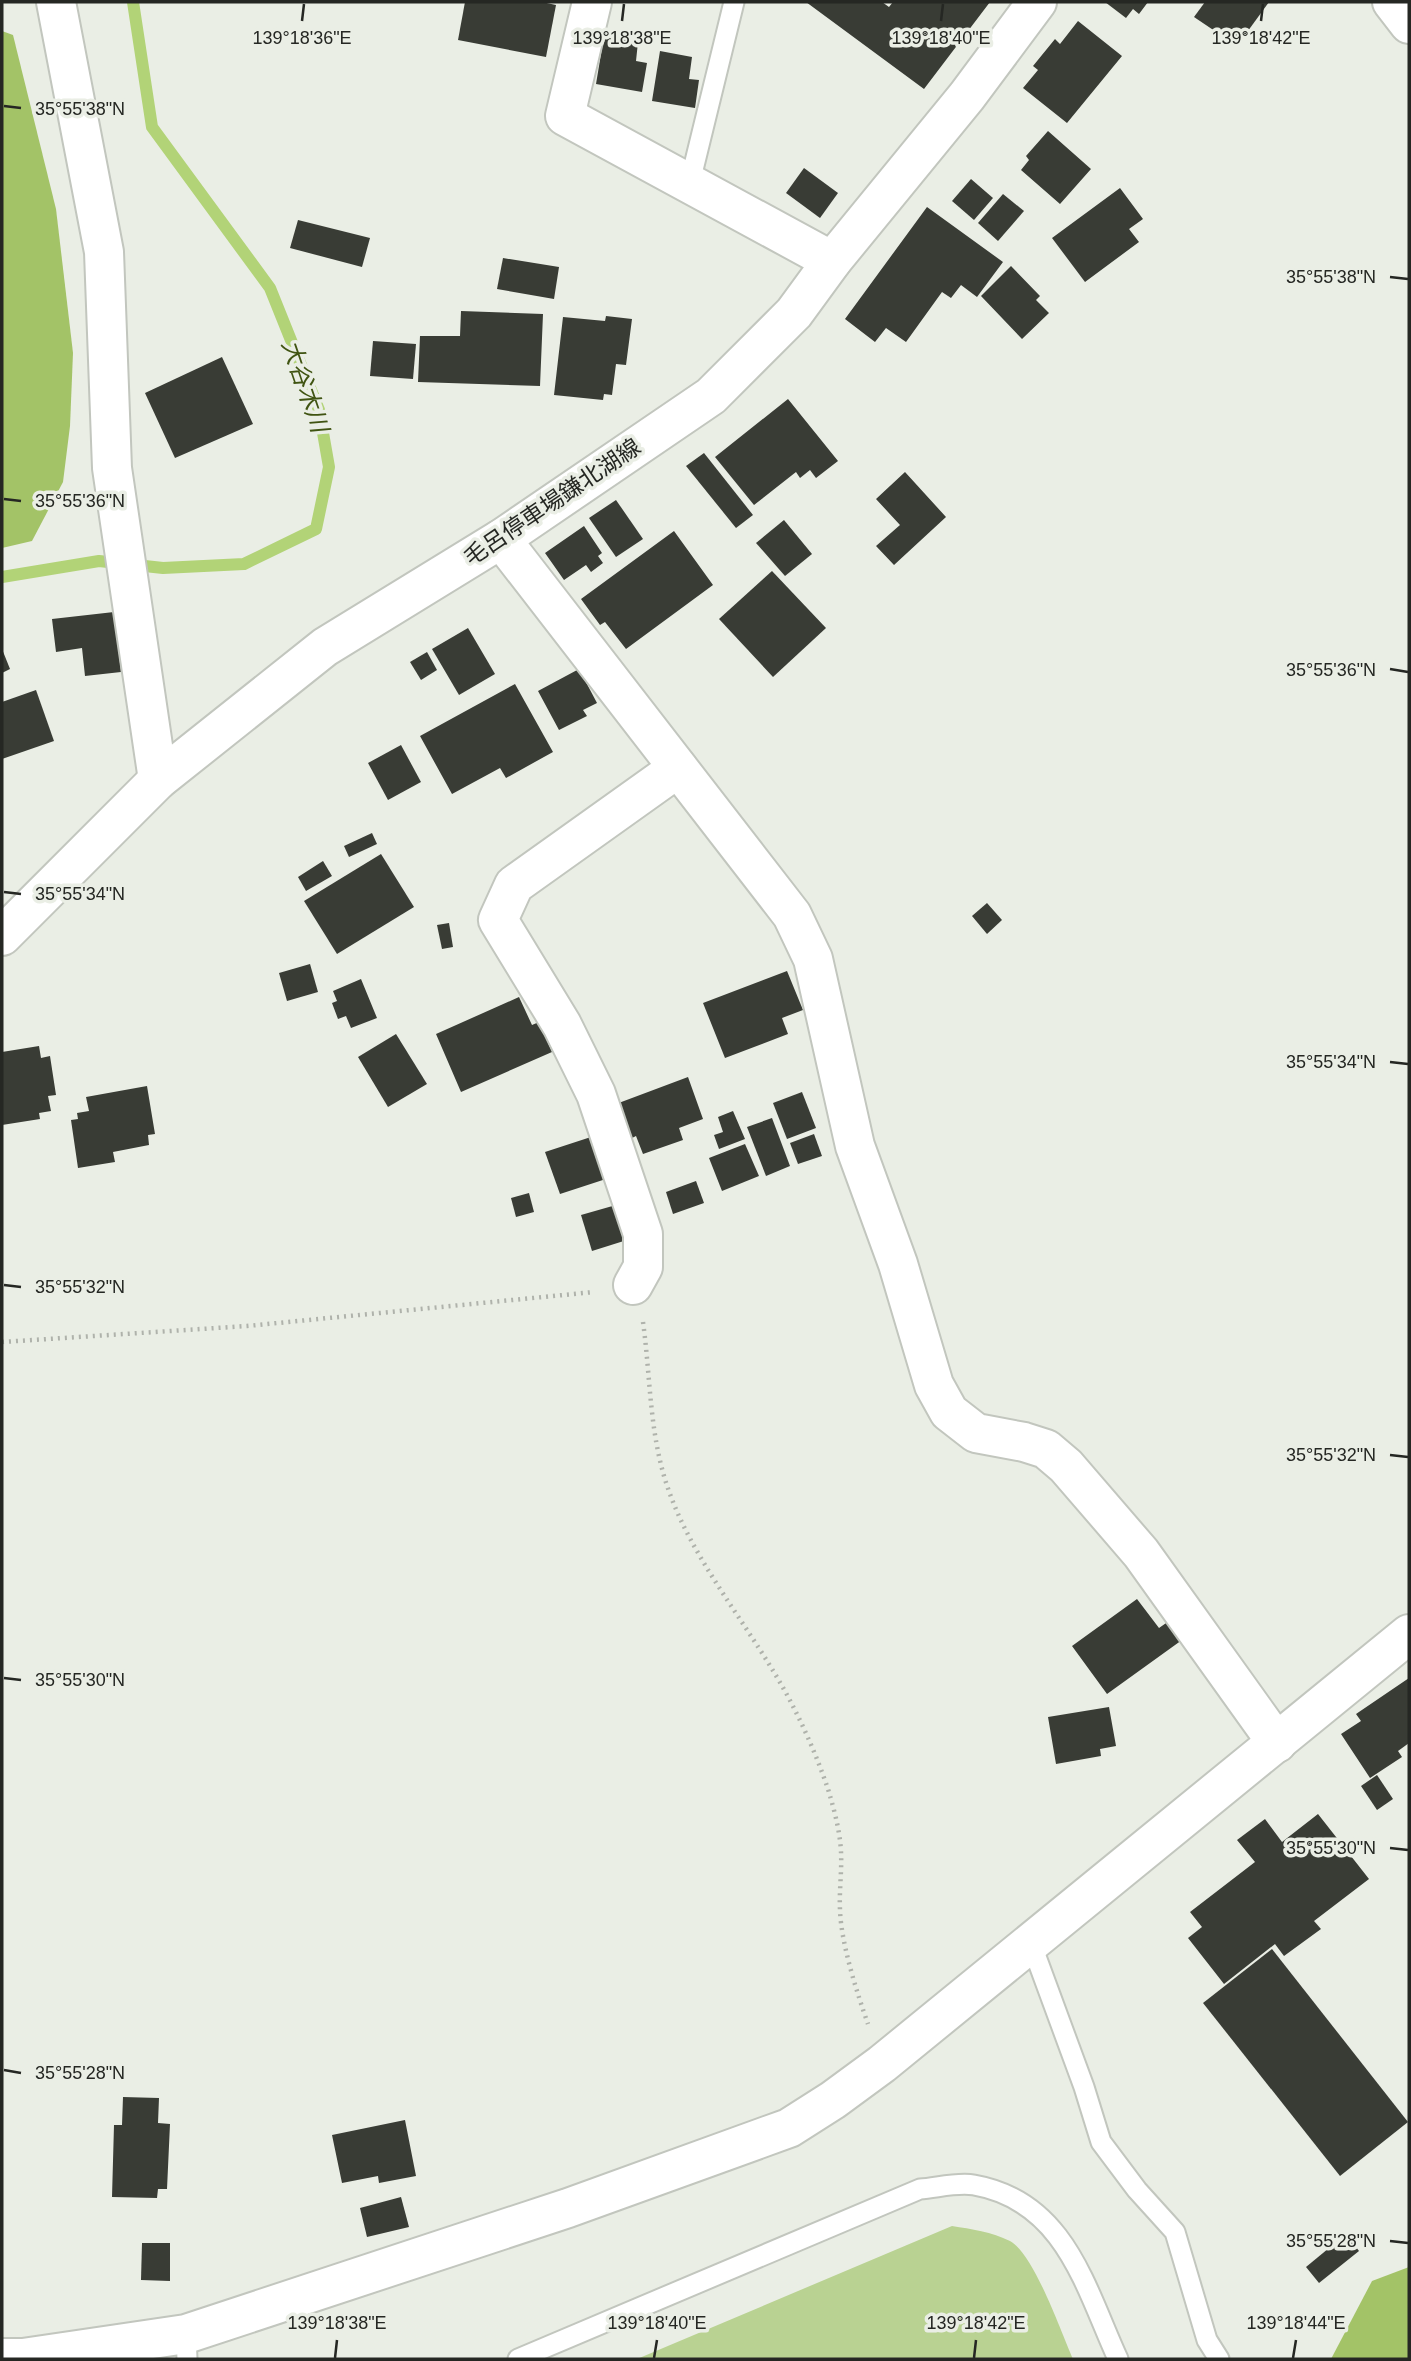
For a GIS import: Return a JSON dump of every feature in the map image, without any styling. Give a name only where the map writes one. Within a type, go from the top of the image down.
[{"type":"street","points":[[55,2],[104,252],[112,468],[158,780]]},
{"type":"street","points":[[593,2],[565,116],[832,261]]},
{"type":"street","name":"毛呂停車場鎌北湖線","points":[[2,936],[158,780],[326,647],[501,539],[711,396],[794,313],[832,261],[967,96],[1037,2]]},
{"type":"street","points":[[501,539],[792,915],[813,959],[855,1146],[898,1264],[934,1385],[949,1412],[976,1433],[1046,1449],[1066,1466],[1141,1553],[1277,1743]]},
{"type":"street","points":[[633,1285],[643,1267],[643,1234],[596,1094],[562,1025],[498,919],[514,886],[678,768]]},
{"type":"street","points":[[2,2358],[186,2346],[789,2128],[833,2101],[883,2064],[1409,1634]]},
{"type":"lane","points":[[690,182],[734,2]]},
{"type":"lane","points":[[1031,1943],[1084,2087],[1101,2143],[1137,2190],[1175,2231],[1207,2340],[1219,2359]]},
{"type":"lane","points":[[518,2359],[919,2189],[972,2185],[1013,2198],[1041,2215],[1065,2244],[1118,2359]]},
{"type":"path","points":[[2,1342],[247,1326],[531,1300],[633,1285],[642,1311],[658,1460],[671,1497],[708,1567],[792,1704],[828,1789],[841,1850],[840,1912],[844,1936],[863,2009],[883,2064]]},
{"type":"green space","points":[[2,31],[13,35],[56,209],[73,353],[70,426],[63,482],[32,541],[2,548]]},
{"type":"green space","points":[[952,2226],[996,2235],[1010,2241],[1019,2249],[1037,2277],[1073,2359],[637,2359]]},
{"type":"green space","points":[[1409,2267],[1409,2359],[1331,2359],[1372,2281]]},
{"type":"building","points":[[465,2],[542,2],[556,5],[546,57],[458,40]]},
{"type":"building","points":[[806,2],[882,2],[889,7],[893,2],[990,2],[924,89]]},
{"type":"building","points":[[1105,2],[1148,2],[1139,14],[1133,9],[1126,18]]},
{"type":"building","points":[[1205,2],[1269,2],[1237,46],[1194,17]]},
{"type":"building","points":[[1078,21],[1122,56],[1067,123],[1023,88],[1038,70],[1033,66],[1055,39],[1060,44]]},
{"type":"building","points":[[604,36],[638,42],[636,61],[647,63],[642,92],[596,84]]},
{"type":"building","points":[[660,51],[692,57],[689,79],[699,80],[695,108],[652,101]]},
{"type":"building","points":[[1048,131],[1091,169],[1060,204],[1021,170],[1029,160],[1026,156]]},
{"type":"building","points":[[804,168],[838,193],[820,218],[786,193]]},
{"type":"building","points":[[971,179],[993,198],[974,220],[952,201]]},
{"type":"building","points":[[1120,188],[1143,219],[1129,229],[1139,242],[1085,282],[1052,238]]},
{"type":"building","points":[[1003,194],[1024,211],[998,241],[978,223]]},
{"type":"building","points":[[927,207],[1003,262],[977,297],[961,285],[951,298],[942,292],[906,342],[886,328],[875,342],[845,319]]},
{"type":"building","points":[[298,220],[370,238],[362,267],[290,248]]},
{"type":"building","points":[[503,258],[559,267],[554,299],[497,289]]},
{"type":"building","points":[[1011,266],[1040,296],[1036,300],[1049,313],[1022,339],[981,296]]},
{"type":"building","points":[[461,311],[543,314],[540,386],[418,382],[420,336],[460,336]]},
{"type":"building","points":[[606,316],[632,319],[626,365],[616,364],[612,395],[604,394],[603,400],[554,395],[563,317],[605,321]]},
{"type":"building","points":[[373,341],[416,344],[413,379],[370,376]]},
{"type":"building","points":[[222,357],[253,424],[175,458],[145,393]]},
{"type":"building","points":[[788,399],[838,461],[816,478],[810,470],[800,478],[796,472],[754,505],[715,457]]},
{"type":"building","points":[[704,453],[753,515],[736,528],[686,466]]},
{"type":"building","points":[[905,472],[946,517],[894,565],[876,546],[900,525],[876,499]]},
{"type":"building","points":[[616,500],[643,539],[616,557],[589,518]]},
{"type":"building","points":[[784,520],[812,554],[785,576],[756,543]]},
{"type":"building","points":[[584,526],[602,553],[598,556],[603,563],[591,572],[586,565],[564,580],[545,553]]},
{"type":"building","points":[[674,531],[713,585],[626,649],[605,622],[600,625],[581,599]]},
{"type":"building","points":[[772,571],[826,628],[773,677],[719,619]]},
{"type":"building","points":[[114,612],[121,672],[85,676],[82,648],[56,652],[52,619]]},
{"type":"building","points":[[468,628],[495,674],[459,695],[432,649]]},
{"type":"building","points":[[2,649],[10,669],[2,673]]},
{"type":"building","points":[[427,652],[437,670],[421,680],[410,662]]},
{"type":"building","points":[[579,669],[597,703],[583,710],[587,716],[559,730],[538,691]]},
{"type":"building","points":[[515,684],[553,752],[506,778],[500,768],[452,794],[420,736]]},
{"type":"building","points":[[36,690],[54,741],[2,759],[2,702]]},
{"type":"building","points":[[401,745],[421,782],[388,800],[368,763]]},
{"type":"building","points":[[372,833],[377,844],[349,857],[344,846]]},
{"type":"building","points":[[381,854],[414,907],[337,954],[304,901]]},
{"type":"building","points":[[323,861],[332,876],[306,891],[298,877]]},
{"type":"building","points":[[987,903],[1002,920],[987,934],[972,916]]},
{"type":"building","points":[[449,923],[453,947],[442,949],[437,925]]},
{"type":"building","points":[[310,964],[318,992],[287,1001],[279,973]]},
{"type":"building","points":[[787,971],[803,1010],[782,1018],[788,1034],[725,1058],[703,1003]]},
{"type":"building","points":[[361,979],[377,1018],[351,1028],[346,1016],[338,1019],[332,1003],[337,1001],[333,991]]},
{"type":"building","points":[[519,997],[532,1025],[539,1022],[552,1052],[461,1092],[436,1034]]},
{"type":"building","points":[[396,1034],[427,1084],[388,1107],[358,1057]]},
{"type":"building","points":[[39,1046],[41,1058],[50,1056],[56,1095],[48,1096],[51,1111],[39,1113],[40,1119],[2,1125],[2,1052]]},
{"type":"building","points":[[688,1077],[703,1119],[679,1128],[683,1140],[643,1154],[636,1136],[630,1139],[616,1104]]},
{"type":"building","points":[[147,1086],[155,1134],[148,1135],[149,1145],[113,1152],[115,1162],[78,1168],[71,1120],[78,1119],[77,1113],[89,1111],[86,1097]]},
{"type":"building","points":[[802,1092],[816,1128],[787,1139],[773,1103]]},
{"type":"building","points":[[733,1111],[745,1139],[719,1149],[714,1135],[723,1132],[718,1117]]},
{"type":"building","points":[[772,1118],[790,1166],[766,1176],[747,1127]]},
{"type":"building","points":[[814,1134],[822,1156],[798,1164],[790,1143]]},
{"type":"building","points":[[594,1136],[609,1178],[560,1194],[545,1152]]},
{"type":"building","points":[[745,1144],[759,1176],[722,1191],[709,1158]]},
{"type":"building","points":[[696,1181],[704,1203],[673,1214],[666,1192]]},
{"type":"building","points":[[529,1193],[534,1212],[516,1217],[511,1198]]},
{"type":"building","points":[[616,1205],[627,1240],[592,1251],[581,1215]]},
{"type":"building","points":[[1137,1599],[1159,1628],[1169,1621],[1182,1640],[1107,1694],[1072,1646]]},
{"type":"building","points":[[1409,1678],[1409,1743],[1398,1751],[1402,1757],[1370,1778],[1341,1734],[1361,1721],[1356,1714]]},
{"type":"building","points":[[1109,1707],[1116,1746],[1100,1749],[1101,1756],[1056,1764],[1048,1717]]},
{"type":"building","points":[[1377,1775],[1393,1799],[1377,1810],[1361,1786]]},
{"type":"building","points":[[1318,1814],[1369,1879],[1314,1921],[1321,1929],[1284,1956],[1275,1944],[1224,1984],[1188,1938],[1202,1927],[1190,1912],[1255,1862],[1237,1840],[1265,1819],[1282,1842]]},
{"type":"building","points":[[1272,1949],[1408,2122],[1340,2176],[1203,2003]]},
{"type":"building","points":[[123,2097],[159,2098],[158,2123],[170,2124],[167,2189],[158,2189],[157,2198],[112,2197],[114,2125],[122,2125]]},
{"type":"building","points":[[405,2120],[416,2176],[379,2183],[378,2176],[342,2183],[332,2135]]},
{"type":"building","points":[[401,2197],[409,2227],[367,2237],[360,2208]]},
{"type":"building","points":[[1346,2234],[1359,2251],[1319,2283],[1306,2267]]},
{"type":"building","points":[[142,2243],[170,2243],[170,2281],[141,2280]]},
{"type":"waterway","name":"大谷木川","points":[[2,577],[99,561],[163,568],[244,564],[316,529],[329,467],[319,410],[270,288],[152,127],[133,2]]}]
